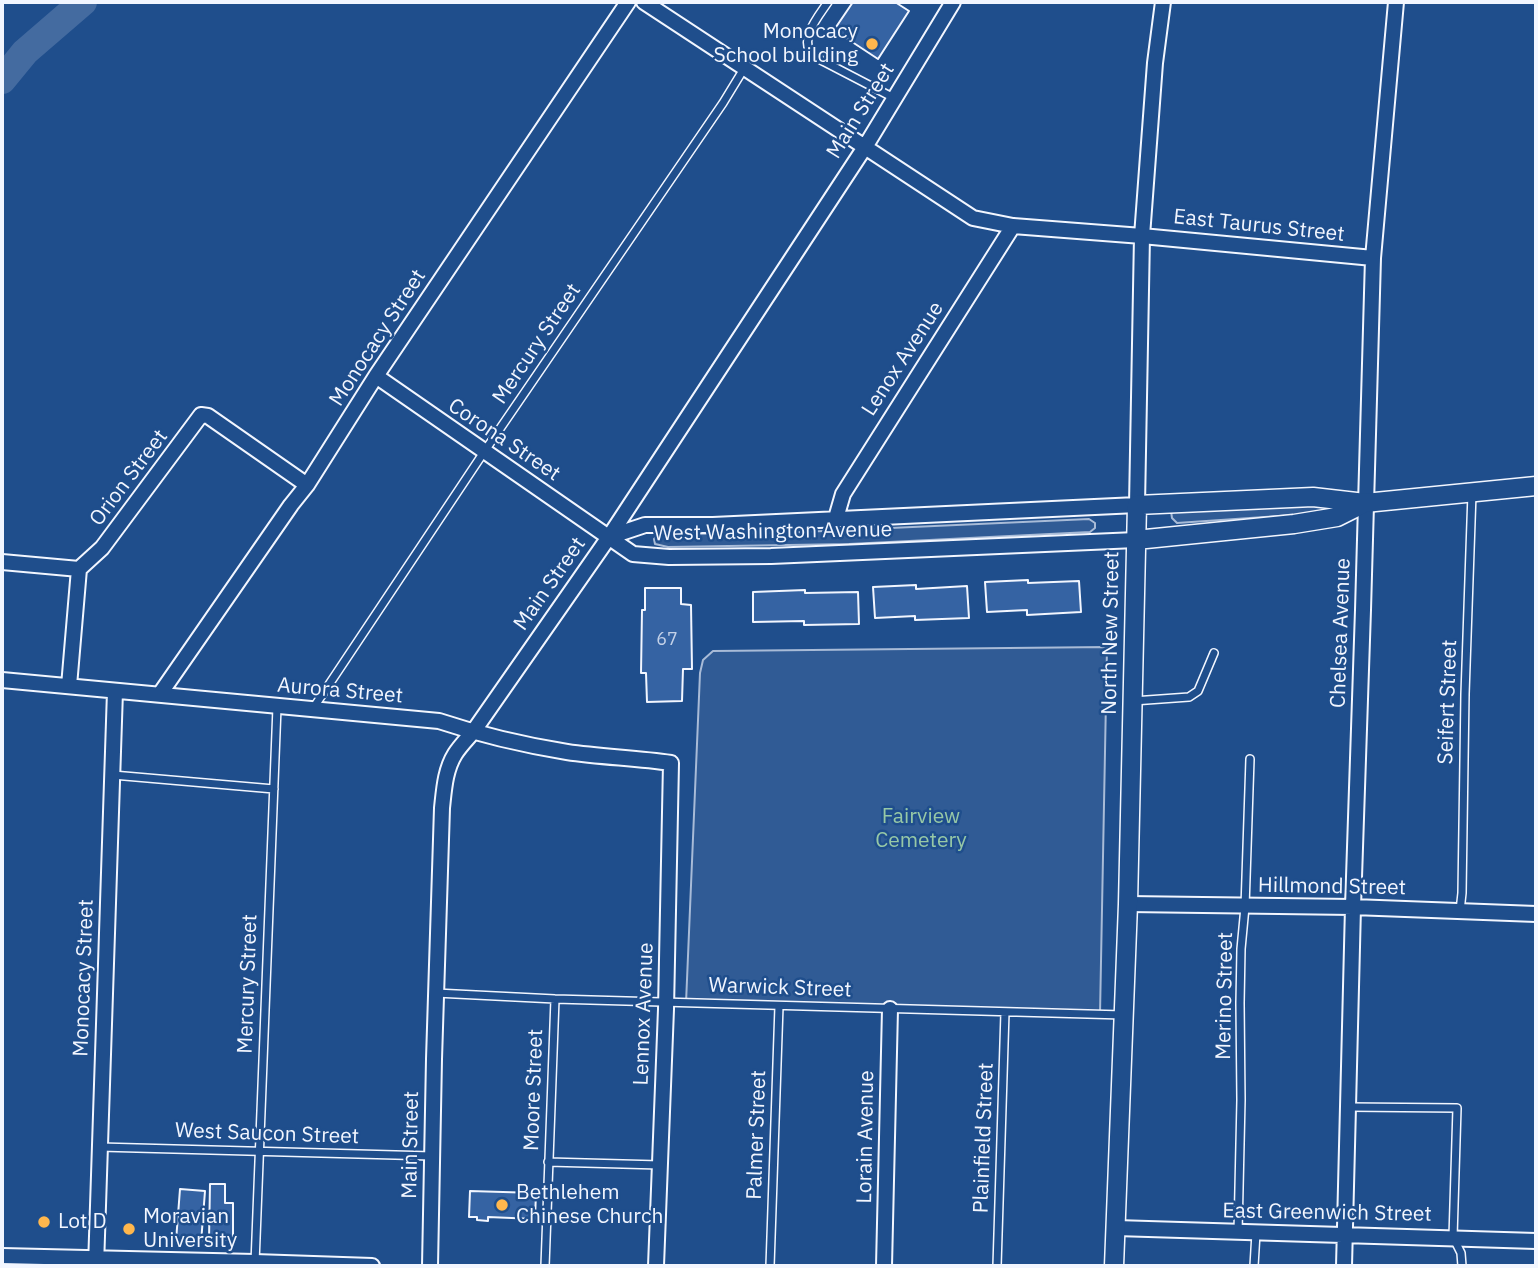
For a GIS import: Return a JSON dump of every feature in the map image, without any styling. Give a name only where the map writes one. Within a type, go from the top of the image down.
[{"type":"street","name":"Monocacy Street","points":[[160,694],[307,485],[376,376],[628,2]]},
{"type":"street","name":"East Taurus Street","points":[[644,2],[973,218],[1013,226],[1373,258]]},
{"type":"street","name":"North New Street","points":[[1114,1266],[1128,904],[1142,236],[1155,63],[1163,2]]},
{"type":"street","name":"Chelsea Avenue","points":[[1344,1266],[1373,258],[1396,2]]},
{"type":"street","name":"Main Street","points":[[430,1266],[442,808],[445,780],[454,755],[473,732],[609,537],[864,147],[948,4]]},
{"type":"street","name":"Lenox Avenue","points":[[836,518],[843,494],[1013,226]]},
{"type":"street","name":"Corona Street","points":[[376,376],[609,537]]},
{"type":"street","name":"Orion Street","points":[[79,569],[102,548],[201,415],[208,416],[307,485]]},
{"type":"street","points":[[1137,505],[1313,497],[1365,503],[1536,486]]},
{"type":"street","points":[[1136,540],[1305,523],[1337,517],[1365,503]]},
{"type":"street","name":"West Washington Avenue","points":[[609,537],[645,525],[713,525],[1137,505]]},
{"type":"street","name":"West Washington Avenue","points":[[609,537],[632,554],[669,557],[771,556],[1136,540]]},
{"type":"street","points":[[2,562],[79,569],[69,686]]},
{"type":"street","name":"Aurora Street","points":[[2,680],[439,721],[524,744],[569,752],[671,763]]},
{"type":"street","name":"Monocacy Street","points":[[96,1262],[115,691]]},
{"type":"street","name":"Lennox Avenue","points":[[656,1266],[666,1002],[671,763]]},
{"type":"street","name":"Hillmond Street","points":[[1128,904],[1353,907],[1536,914]]},
{"type":"street","name":"Lorain Avenue","points":[[884,1266],[890,1009]]},
{"type":"street","name":"East Greenwich Street","points":[[1116,1228],[1536,1241]]},
{"type":"street","points":[[2,1256],[96,1262],[372,1266]]},
{"type":"lane","points":[[828,2],[809,34],[809,53],[894,99]]},
{"type":"lane","name":"Mercury Street","points":[[312,710],[745,67]]},
{"type":"lane","name":"Seifert Street","points":[[1460,912],[1472,493]]},
{"type":"lane","points":[[1132,701],[1189,698],[1198,691],[1214,653]]},
{"type":"lane","name":"Mercury Street","points":[[255,1264],[277,707]]},
{"type":"lane","name":"Merino Street","points":[[1238,1232],[1240,970],[1250,759]]},
{"type":"lane","points":[[112,775],[274,789]]},
{"type":"lane","name":"Warwick Street","points":[[436,993],[555,999],[1124,1015]]},
{"type":"lane","name":"Moore Street","points":[[545,1266],[555,999]]},
{"type":"lane","name":"Palmer Street","points":[[770,1266],[779,1006]]},
{"type":"lane","name":"Plainfield Street","points":[[997,1266],[1005,1012]]},
{"type":"lane","points":[[1349,1107],[1457,1108],[1453,1237],[1461,1254],[1462,1266]]},
{"type":"lane","name":"West Saucon Street","points":[[100,1147],[432,1156]]},
{"type":"lane","points":[[548,1162],[660,1165]]},
{"type":"lane","points":[[1254,1266],[1255,1233]]},
{"type":"green space","points":[[1328,505],[1323,513],[1177,523],[1172,518],[1171,511],[1180,509]]},
{"type":"green space","points":[[1089,519],[1095,523],[1095,528],[1090,532],[849,544],[668,547],[655,544],[654,539],[658,535],[668,534],[780,533]]},
{"type":"green space","name":"Fairview Cemetery","points":[[1107,647],[1100,1014],[686,1003],[700,673],[703,660],[713,651]]},
{"type":"building","name":"Monocacy School building","points":[[853,2],[895,2],[909,11],[878,59],[834,30]]},
{"type":"building","points":[[1028,580],[1028,583],[1079,581],[1081,612],[1027,615],[1027,610],[987,612],[985,582]]},
{"type":"building","points":[[916,585],[916,589],[967,586],[969,618],[875,618],[873,587]]},
{"type":"building","points":[[645,588],[681,588],[681,604],[691,605],[692,669],[683,669],[682,701],[647,702],[646,673],[641,673]]},
{"type":"building","points":[[805,590],[805,593],[858,592],[859,624],[753,622],[753,592]]},
{"type":"building","points":[[210,1184],[225,1184],[225,1203],[233,1203],[233,1240],[209,1240]]},
{"type":"building","points":[[180,1189],[205,1191],[201,1243],[176,1241]]},
{"type":"building","name":"Bethlehem Chinese Church","points":[[470,1191],[536,1193],[535,1219],[488,1217],[488,1221],[469,1217]]},
{"type":"waterway","points":[[2,80],[25,52],[83,2]]},
{"type":"place","name":"Monocacy School building","points":[[872,44]]},
{"type":"place","name":"Bethlehem Chinese Church","points":[[502,1205]]},
{"type":"place","name":"Lot D","points":[[44,1222]]},
{"type":"place","name":"Moravian University","points":[[129,1229]]}]
